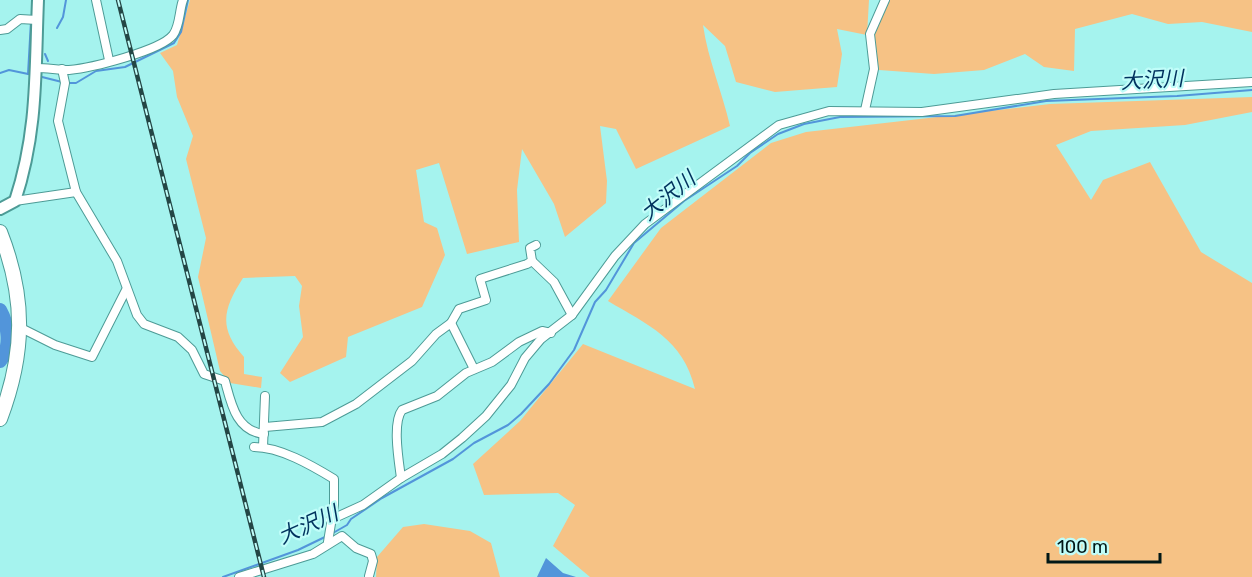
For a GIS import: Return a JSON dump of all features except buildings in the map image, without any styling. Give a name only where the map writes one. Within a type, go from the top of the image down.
[{"type":"highway","points":[[0,232],[14,272],[21,328],[15,374],[0,419]]},
{"type":"street","points":[[15,201],[29,152],[35,117],[38,0]]},
{"type":"street","points":[[96,0],[109,60]]},
{"type":"street","points":[[37,68],[62,69],[138,54],[172,37],[183,0]]},
{"type":"street","points":[[865,110],[874,69],[870,34],[885,0]]},
{"type":"street","points":[[0,30],[7,29],[20,19],[37,20]]},
{"type":"street","points":[[62,69],[64,83],[58,121],[76,192],[117,261],[137,315],[144,324],[178,337],[192,350],[204,374],[225,381],[233,412],[246,426],[264,430],[322,422],[356,404],[411,361],[436,334],[451,324],[459,309],[486,300],[480,279],[498,276],[532,261]]},
{"type":"street","points":[[330,524],[363,505],[400,478],[442,454],[486,416],[511,384],[525,358],[541,339],[561,327],[572,315],[615,256],[645,224],[768,131],[808,115],[865,110],[922,112],[1054,94],[1252,82]]},
{"type":"street","points":[[0,209],[15,201],[76,192]]},
{"type":"street","points":[[536,245],[529,250],[532,261],[554,282],[572,315]]},
{"type":"street","points":[[21,328],[55,345],[92,357],[126,290]]},
{"type":"street","points":[[451,324],[474,369]]},
{"type":"street","points":[[400,478],[397,445],[398,414],[402,410],[437,396],[474,369],[492,362],[534,334],[542,331],[550,333],[561,327]]},
{"type":"street","points":[[263,447],[265,396]]},
{"type":"street","points":[[239,577],[313,554],[323,549],[328,542],[334,479],[314,467],[263,447],[254,447]]},
{"type":"street","points":[[328,542],[344,536],[356,548],[371,554],[373,561],[369,576]]},
{"type":"shaded area","points":[[190,0],[869,0],[867,35],[837,29],[842,54],[837,87],[775,92],[736,82],[725,46],[703,25],[708,51],[730,126],[636,169],[616,129],[600,126],[607,181],[606,203],[565,237],[554,204],[522,149],[517,190],[519,242],[467,254],[439,163],[416,170],[424,222],[437,228],[445,255],[422,307],[348,337],[346,357],[290,382],[280,373],[303,337],[299,306],[302,286],[295,276],[243,278],[231,299],[226,318],[227,327],[230,337],[244,357],[244,374],[262,377],[261,388],[230,383],[220,371],[198,277],[206,238],[186,159],[193,136],[177,97],[173,71],[160,53],[177,45]]},
{"type":"shaded area","points":[[889,0],[1252,0],[1252,32],[1202,22],[1168,24],[1132,14],[1075,29],[1074,71],[1044,67],[1025,54],[984,70],[934,74],[879,70],[873,34]]},
{"type":"shaded area","points":[[1252,97],[1252,112],[1185,125],[1091,131],[1056,145],[1091,200],[1103,180],[1150,162],[1201,252],[1252,283],[1252,577],[590,577],[553,546],[575,505],[558,493],[484,495],[473,464],[520,421],[583,344],[695,389],[682,358],[673,346],[650,326],[608,301],[661,228],[771,143],[806,132],[1050,104]]},
{"type":"shaded area","points":[[424,524],[470,531],[491,543],[500,577],[376,577],[377,557],[403,527]]},
{"type":"water","points":[[546,558],[563,573],[576,577],[537,577]]},
{"type":"waterway","points":[[57,28],[63,17],[66,0]]},
{"type":"waterway","points":[[67,83],[76,83],[96,71],[125,67],[174,43],[181,32],[188,0]]},
{"type":"waterway","points":[[28,74],[31,21]]},
{"type":"waterway","points":[[45,54],[48,61]]},
{"type":"waterway","points":[[0,73],[9,70],[33,75]]},
{"type":"waterway","points":[[38,76],[62,82]]},
{"type":"waterway","name":"大沢川","points":[[333,533],[382,498],[453,459],[474,443],[508,425],[521,414],[549,384],[574,350],[595,302],[606,290],[634,243],[684,201],[737,166],[750,153],[778,134],[804,124],[840,117],[955,116],[1046,101],[1177,96],[1252,90]]},
{"type":"waterway","points":[[0,310],[8,336],[6,350],[0,361]]},
{"type":"waterway","name":"大沢川","points":[[223,577],[298,550],[327,536]]},
{"type":"railway","points":[[118,0],[264,577]]}]
